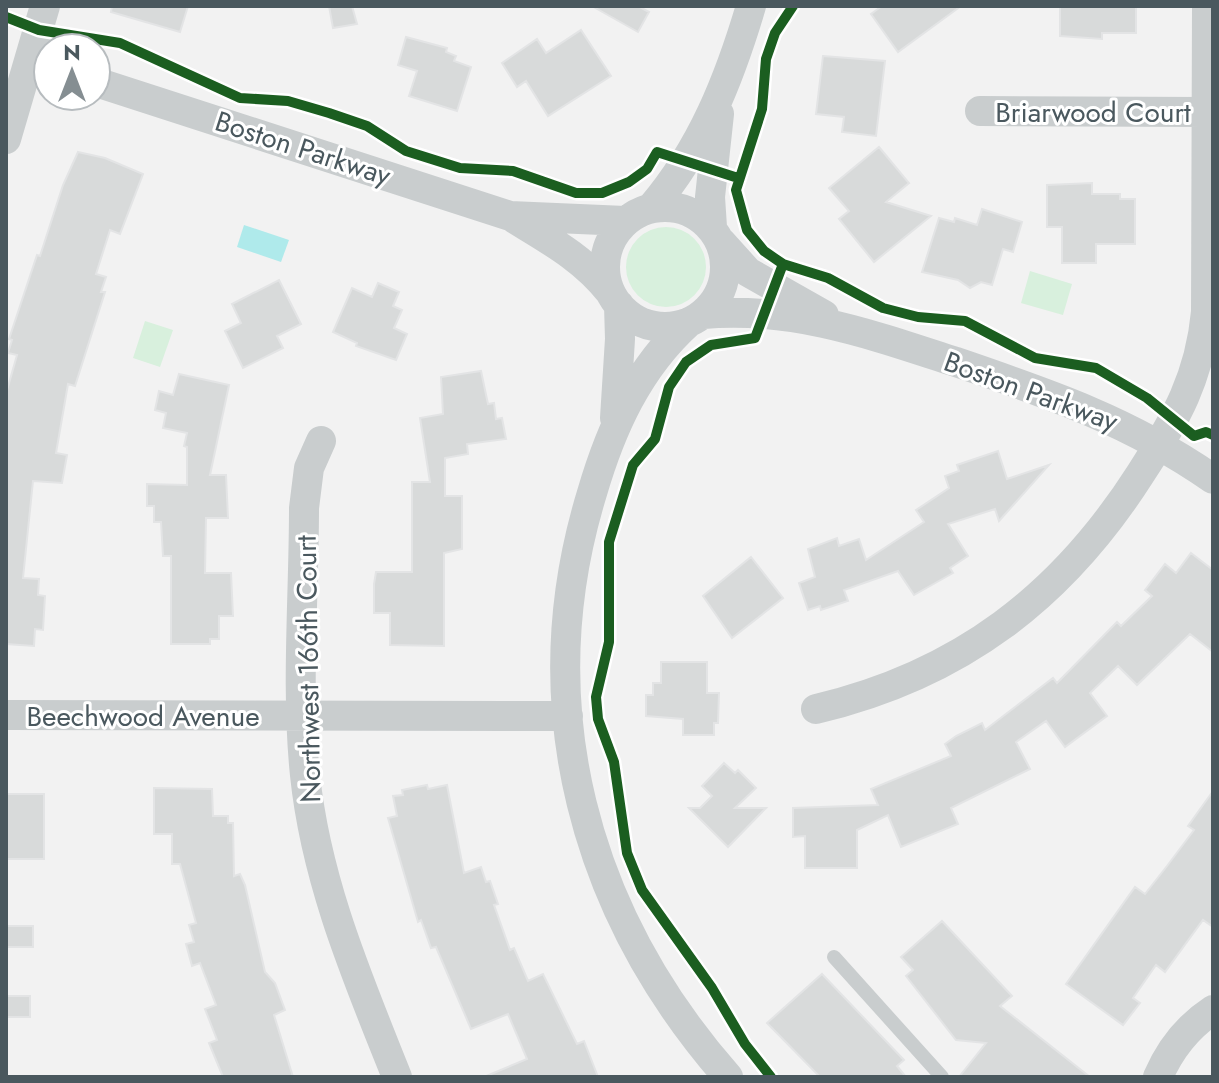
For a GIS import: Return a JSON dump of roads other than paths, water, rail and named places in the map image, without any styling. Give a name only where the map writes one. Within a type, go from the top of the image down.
[{"type":"street","points":[[6,139],[45,6]]},
{"type":"street","points":[[728,1077],[669,1004],[618,913],[584,815],[568,716],[568,613],[587,510],[614,424],[620,339],[605,262],[615,233],[625,221],[652,207],[671,185],[720,100],[751,6]]},
{"type":"street","points":[[816,709],[902,682],[995,634],[1074,565],[1101,532],[1160,444],[1193,383],[1202,352],[1206,312],[1207,6]]},
{"type":"street","name":"Boston Parkway","points":[[112,87],[510,216],[570,252],[592,270],[614,299]]},
{"type":"street","points":[[614,424],[654,358],[722,289],[726,273],[716,234],[712,170],[720,100]]},
{"type":"street","name":"Briarwood Court","points":[[980,111],[1206,112]]},
{"type":"street","points":[[652,207],[685,209],[716,234]]},
{"type":"street","name":"Boston Parkway","points":[[510,216],[625,221]]},
{"type":"street","name":"Boston Parkway","points":[[716,234],[748,272],[840,324]]},
{"type":"street","points":[[614,299],[644,323],[659,327],[696,318]]},
{"type":"street","name":"Boston Parkway","points":[[696,318],[756,312],[840,324],[1058,396],[1107,416],[1160,444],[1213,479]]},
{"type":"street","name":"Northwest 166th Court","points":[[321,441],[305,487],[305,774],[324,876],[357,977],[397,1077]]},
{"type":"street","name":"Beechwood Avenue","points":[[6,715],[568,716]]},
{"type":"street","points":[[1163,1065],[1196,1021],[1213,1010]]},
{"type":"lane","points":[[834,957],[942,1077]]},
{"type":"water","points":[[244,225],[289,240],[281,262],[237,247]]}]
